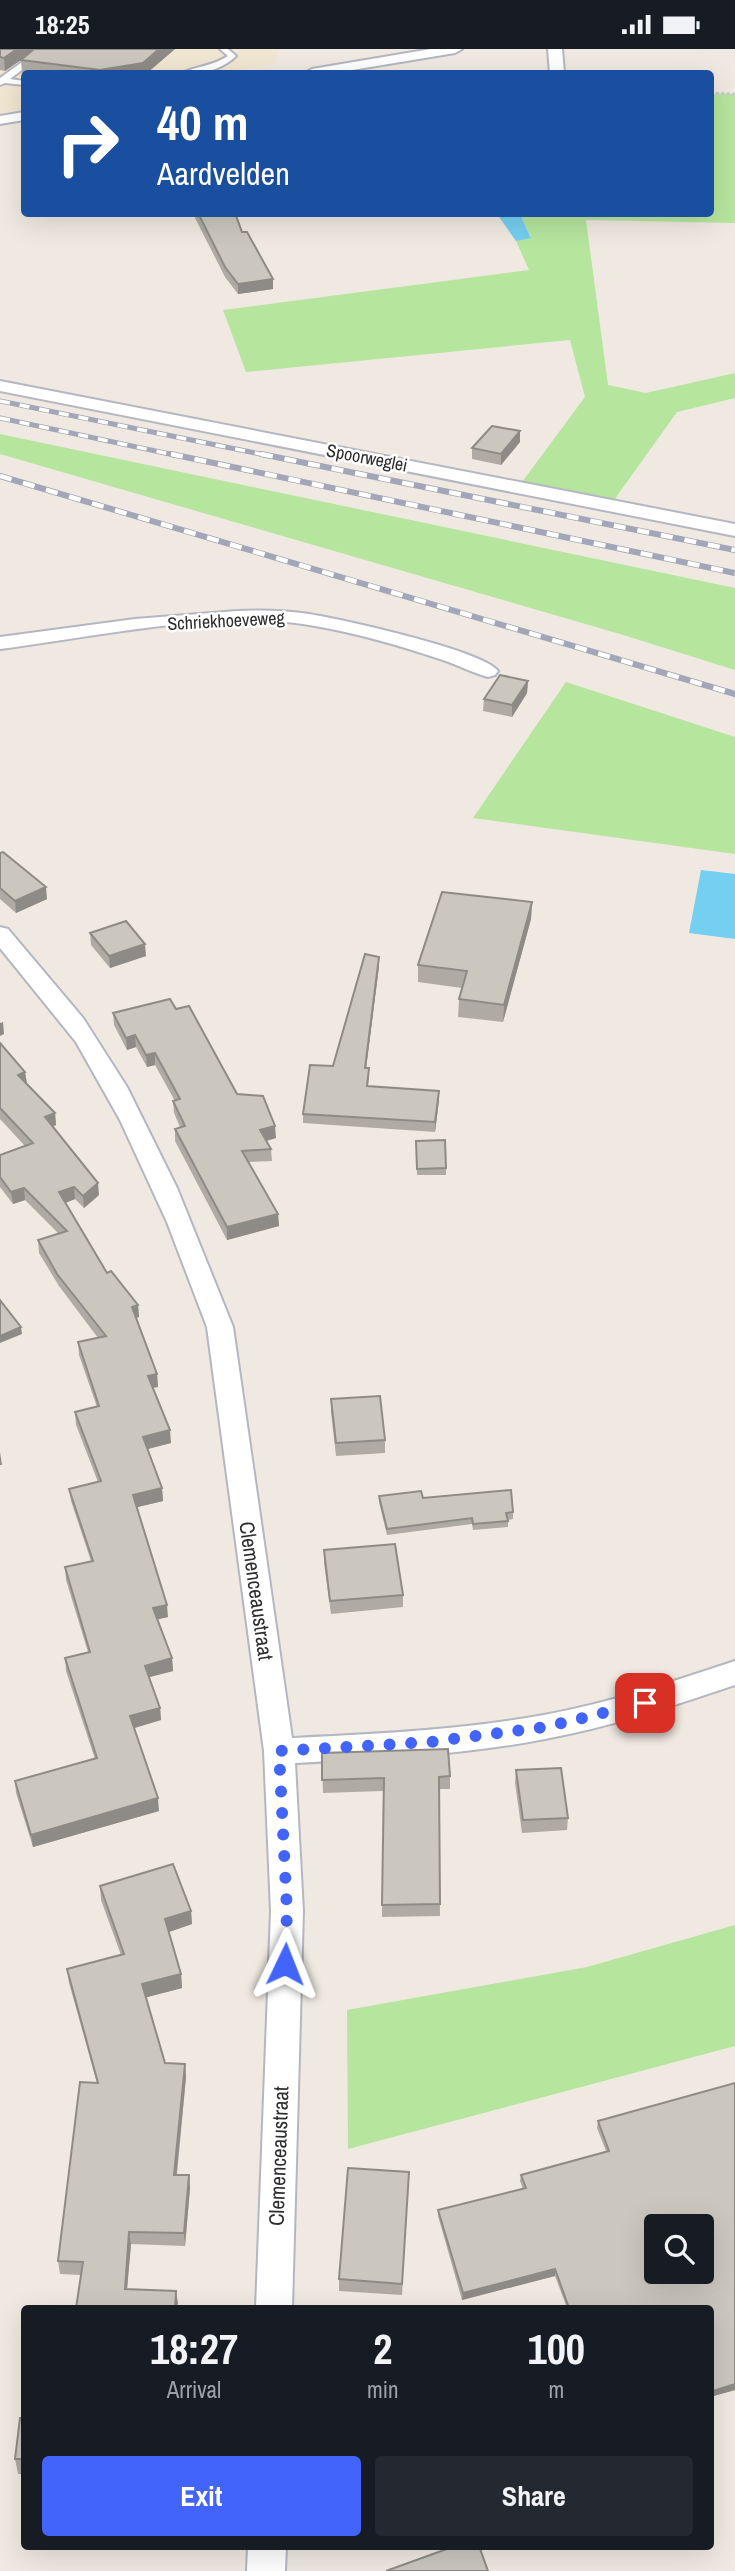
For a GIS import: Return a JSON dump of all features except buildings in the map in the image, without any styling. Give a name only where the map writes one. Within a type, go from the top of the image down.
[{"type":"street","points":[[330,70],[455,49]]},
{"type":"street","points":[[555,49],[557,70]]},
{"type":"street","points":[[0,120],[21,116]]},
{"type":"street","name":"Spoorweglei","points":[[0,386],[735,530]]},
{"type":"street","name":"Schriekhoeveweg","points":[[0,643],[164,624],[272,616],[312,620],[365,632],[448,655],[488,671]]},
{"type":"street","name":"Clemenceaustraat","points":[[0,935],[72,1021],[96,1055],[148,1154],[198,1267],[220,1327],[279,1751],[287,1911],[274,2305]]},
{"type":"street","points":[[279,1751],[430,1742],[545,1727],[645,1703],[735,1673]]},
{"type":"street","points":[[266,2571],[267,2550]]},
{"type":"lane","points":[[208,70],[223,64],[232,56],[224,49]]},
{"type":"lane","points":[[1,81],[37,55]]},
{"type":"lane","points":[[1,81],[21,83]]},
{"type":"path","points":[[714,93],[735,94]]},
{"type":"shaded area","points":[[0,49],[279,49],[274,64],[240,70],[21,70],[21,110],[0,114]]},
{"type":"green space","points":[[714,94],[735,94],[735,223],[586,220],[608,385],[646,393],[735,373],[735,398],[677,412],[614,500],[522,482],[585,397],[570,340],[246,372],[223,310],[529,270],[516,241],[531,237],[521,217],[714,217]]},
{"type":"green space","points":[[0,434],[735,588],[735,670],[620,634],[0,454]]},
{"type":"green space","points":[[566,682],[735,737],[735,854],[473,818]]},
{"type":"green space","points":[[735,1925],[735,2046],[348,2149],[347,2010],[587,1967]]},
{"type":"water","points":[[499,217],[521,217],[531,238],[516,241]]},
{"type":"water","points":[[701,870],[735,874],[735,939],[689,933]]},
{"type":"railway","points":[[0,401],[270,456]]},
{"type":"railway","points":[[0,418],[179,456]]},
{"type":"railway","points":[[171,454],[735,573]]},
{"type":"railway","points":[[261,454],[735,550]]},
{"type":"railway","points":[[0,476],[735,694]]},
{"type":"route","points":[[285,1964],[287,1911],[279,1751],[430,1742],[545,1727],[645,1703]]}]
